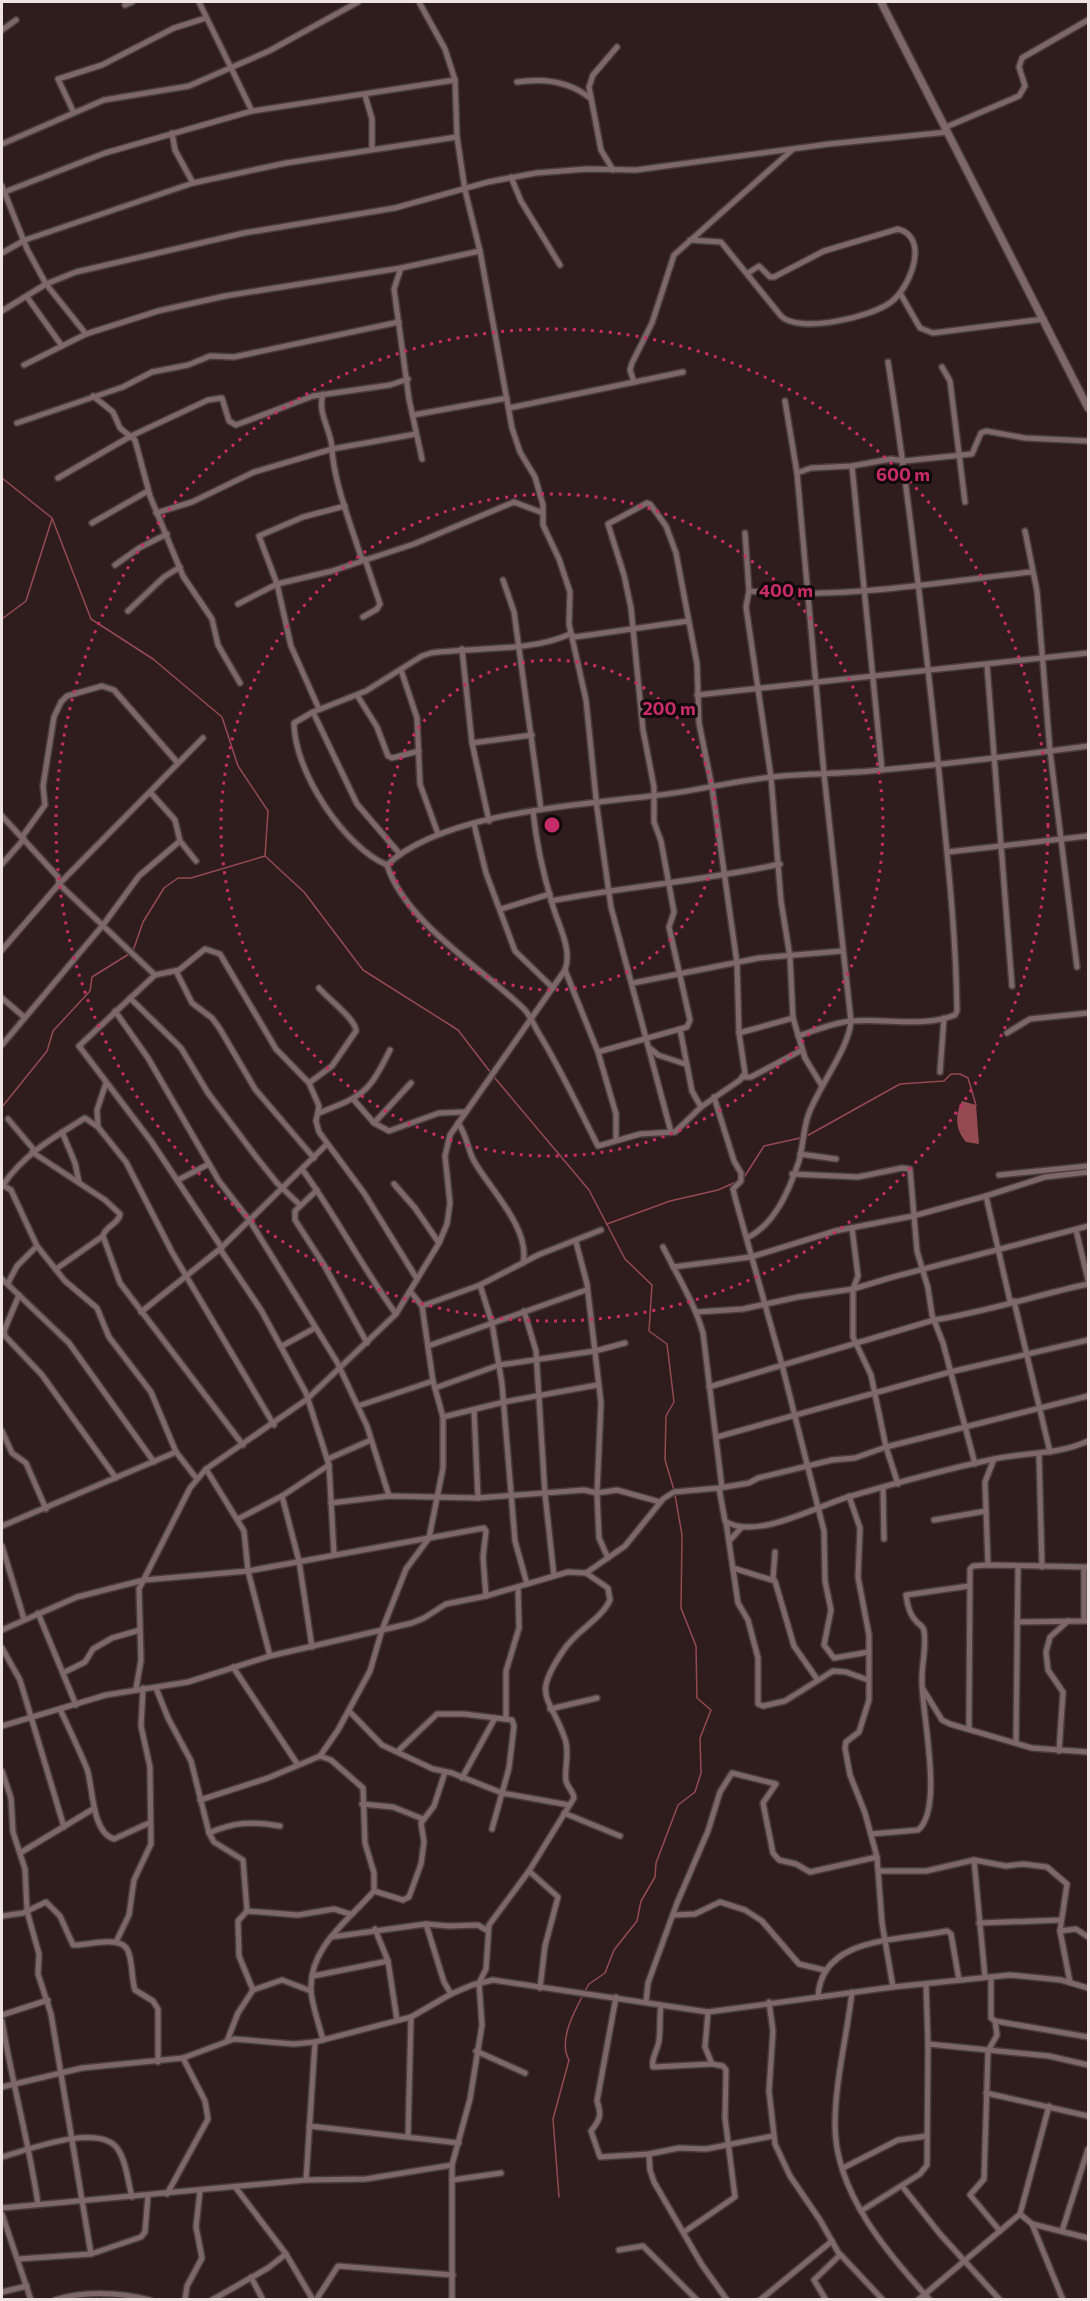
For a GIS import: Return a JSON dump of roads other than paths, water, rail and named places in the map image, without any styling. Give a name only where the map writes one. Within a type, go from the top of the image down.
[{"type":"street","points":[[125,5],[132,2]]},
{"type":"street","points":[[199,2],[252,111]]},
{"type":"street","points":[[2,144],[112,98],[182,88],[231,65],[269,51],[358,2]]},
{"type":"street","points":[[419,2],[445,49],[455,80],[457,137],[465,190],[480,251],[509,408],[520,452],[538,485],[543,525],[559,559],[570,592],[570,634],[586,700],[600,834],[611,907],[671,1132]]},
{"type":"street","points":[[881,2],[1089,408]]},
{"type":"street","points":[[74,113],[58,79],[102,65],[174,28],[206,18]]},
{"type":"street","points":[[2,30],[16,20]]},
{"type":"street","points":[[2,311],[46,284],[76,272],[244,233],[395,208],[511,177],[587,169],[613,170],[694,163],[947,130],[1019,96],[1024,90],[1019,68],[1022,58],[1089,20]]},
{"type":"street","points":[[613,170],[601,150],[590,98],[593,75],[617,47]]},
{"type":"street","points":[[517,82],[536,79],[560,83],[581,91],[590,98]]},
{"type":"street","points":[[86,334],[46,284],[27,249],[3,190],[105,153],[252,111],[455,80]]},
{"type":"street","points":[[365,95],[372,119],[372,148]]},
{"type":"street","points":[[172,133],[175,150],[192,183]]},
{"type":"street","points":[[2,253],[25,240],[192,183],[372,148],[457,137]]},
{"type":"street","points":[[634,382],[630,370],[632,363],[652,323],[672,261],[690,240],[793,149]]},
{"type":"street","points":[[511,177],[521,201],[560,265]]},
{"type":"street","points":[[690,240],[721,242],[782,316],[792,322],[834,322],[888,305],[900,292],[913,267],[915,252],[909,237],[898,229],[824,251],[774,277],[759,266],[748,273]]},
{"type":"street","points":[[24,365],[86,334],[130,318],[225,296],[402,268],[480,251]]},
{"type":"street","points":[[402,268],[394,283],[416,434],[422,459]]},
{"type":"street","points":[[900,292],[920,328],[933,333],[1045,319]]},
{"type":"street","points":[[27,297],[62,346]]},
{"type":"street","points":[[17,423],[123,387],[152,372],[188,365],[210,356],[234,357],[399,322]]},
{"type":"street","points":[[798,1036],[851,1021],[909,1022],[944,1018],[955,1015],[957,1011],[948,852],[930,670],[904,460],[888,362]]},
{"type":"street","points":[[942,367],[950,381],[965,502]]},
{"type":"street","points":[[509,408],[683,372]]},
{"type":"street","points":[[58,478],[131,436],[218,398],[224,401],[229,421],[236,425],[323,394],[390,385],[408,379]]},
{"type":"street","points":[[323,394],[320,408],[332,449],[331,456],[345,506],[380,604],[378,609],[363,617]]},
{"type":"street","points":[[93,396],[100,405],[113,412],[120,428],[131,436],[139,447],[148,491],[183,576],[212,619],[218,645],[240,682]]},
{"type":"street","points":[[413,415],[507,398]]},
{"type":"street","points":[[747,1238],[768,1224],[787,1192],[800,1154],[808,1117],[849,1036],[851,1021],[824,774],[797,473],[785,401]]},
{"type":"street","points":[[797,473],[812,468],[852,466],[891,459],[904,460],[974,453],[981,433],[986,431],[1025,438],[1089,441]]},
{"type":"street","points":[[156,513],[197,500],[241,476],[332,449],[416,434]]},
{"type":"street","points":[[852,466],[863,592],[875,677],[873,684],[882,770]]},
{"type":"street","points":[[92,523],[148,491]]},
{"type":"street","points":[[238,604],[277,584],[332,571],[414,544],[514,502],[543,513]]},
{"type":"street","points":[[598,1052],[647,1036],[687,1027],[690,1020],[669,927],[674,912],[661,841],[654,822],[652,796],[654,788],[643,730],[626,583],[608,524],[647,503],[666,526],[678,563],[698,664],[699,723],[712,787],[730,929],[737,963],[743,1077]]},
{"type":"street","points":[[320,709],[291,646],[277,584],[260,540],[261,532],[311,514],[345,506]]},
{"type":"street","points":[[1025,531],[1031,572],[1037,591],[1050,751],[1077,967]]},
{"type":"street","points":[[745,533],[748,591],[746,607],[771,777],[780,864],[781,901],[790,957],[794,1018],[802,1050],[822,1086]]},
{"type":"street","points":[[114,565],[139,548],[166,534]]},
{"type":"street","points":[[128,611],[164,578],[180,567]]},
{"type":"street","points":[[748,591],[863,592],[1031,572]]},
{"type":"street","points":[[503,580],[512,604],[541,809]]},
{"type":"street","points":[[570,634],[575,637],[688,621]]},
{"type":"street","points":[[570,634],[555,640],[518,645],[462,648],[422,656],[357,695],[296,720],[294,727],[298,749],[313,787],[360,848],[375,860],[387,865],[395,885],[411,906],[458,954],[524,1010],[572,1092],[598,1146],[640,1134],[677,1130],[714,1096],[743,1077],[751,1077],[802,1050]]},
{"type":"street","points":[[462,648],[472,743],[489,821]]},
{"type":"street","points":[[697,695],[1089,653]]},
{"type":"street","points":[[987,665],[1003,845],[1012,986]]},
{"type":"street","points":[[401,670],[417,718],[420,784],[438,834]]},
{"type":"street","points":[[2,864],[45,806],[43,786],[54,717],[67,696],[102,686],[114,690],[177,762]]},
{"type":"street","points":[[357,695],[376,727],[388,756],[419,751]]},
{"type":"street","points":[[313,712],[357,804],[399,854]]},
{"type":"street","points":[[472,743],[532,735]]},
{"type":"street","points":[[2,950],[59,884],[203,738]]},
{"type":"street","points":[[387,865],[399,854],[438,834],[533,810],[597,800],[652,796],[771,777],[882,770],[1089,746]]},
{"type":"street","points":[[150,792],[175,820],[180,841],[196,861]]},
{"type":"street","points":[[116,1942],[129,1915],[134,1880],[151,1844],[150,1767],[142,1732],[139,1689],[141,1660],[138,1598],[144,1580],[183,1500],[197,1479],[206,1469],[274,1425],[306,1400],[367,1343],[396,1314],[439,1243],[449,1215],[447,1145],[458,1123],[565,970],[567,956],[565,944],[551,902],[533,810]]},
{"type":"street","points":[[2,816],[58,878],[59,884],[155,975]]},
{"type":"street","points":[[474,824],[486,873],[515,951],[553,988]]},
{"type":"street","points":[[948,852],[1089,836]]},
{"type":"street","points":[[2,1045],[104,925],[140,876],[180,841]]},
{"type":"street","points":[[551,902],[610,889],[780,864]]},
{"type":"street","points":[[501,909],[550,894]]},
{"type":"street","points":[[334,1554],[328,1462],[321,1433],[306,1400],[306,1393],[282,1346],[178,1180],[79,1046],[155,975],[176,971],[204,949],[220,954],[276,1049],[309,1083],[319,1113],[316,1127],[368,1200],[417,1279]]},
{"type":"street","points":[[633,983],[759,958],[842,951]]},
{"type":"street","points":[[565,970],[598,1052],[616,1114],[616,1140]]},
{"type":"street","points":[[176,971],[192,1003],[216,1024],[255,1089],[314,1158]]},
{"type":"street","points":[[309,1083],[333,1066],[356,1031],[353,1020],[331,1002],[320,988]]},
{"type":"street","points":[[2,998],[24,1017]]},
{"type":"street","points":[[130,998],[181,1048],[208,1093],[300,1205]]},
{"type":"street","points":[[115,1011],[148,1058],[208,1164],[250,1221],[340,1369],[358,1406],[389,1496]]},
{"type":"street","points":[[1007,1033],[1030,1019],[1089,1013]]},
{"type":"street","points":[[739,1033],[794,1018]]},
{"type":"street","points":[[940,1072],[944,1018]]},
{"type":"street","points":[[680,1029],[692,1091],[702,1107]]},
{"type":"street","points":[[650,1048],[658,1055],[685,1064]]},
{"type":"street","points":[[319,1113],[354,1100],[370,1088],[390,1050]]},
{"type":"street","points":[[98,1127],[97,1110],[106,1083]]},
{"type":"street","points":[[374,1123],[411,1083]]},
{"type":"street","points":[[714,1096],[741,1173],[741,1181],[734,1189],[824,1531],[825,1581],[831,1610],[825,1648],[834,1658],[869,1652]]},
{"type":"street","points":[[354,1100],[374,1123],[389,1131],[440,1113],[466,1112]]},
{"type":"street","points":[[197,1479],[176,1452],[151,1392],[109,1336],[97,1308],[71,1287],[37,1246],[15,1197],[2,1185],[21,1162],[34,1151],[86,1118],[98,1127],[126,1161],[172,1252],[274,1425]]},
{"type":"street","points":[[8,1119],[34,1151],[120,1214],[120,1217],[105,1230],[103,1236],[56,1269]]},
{"type":"street","points":[[458,1123],[466,1134],[476,1164],[516,1226],[525,1251],[523,1263]]},
{"type":"street","points":[[63,1132],[77,1169],[79,1182]]},
{"type":"street","points":[[141,1312],[221,1248],[327,1144]]},
{"type":"street","points":[[800,1154],[836,1159]]},
{"type":"street","points":[[178,1180],[208,1164]]},
{"type":"street","points":[[999,1175],[1089,1166]]},
{"type":"street","points":[[792,1174],[858,1177],[906,1167],[911,1176],[913,1216],[922,1269],[975,1464]]},
{"type":"street","points":[[302,1169],[367,1274],[396,1314]]},
{"type":"street","points":[[673,1268],[724,1258],[752,1257],[852,1228],[913,1216],[1045,1177],[1089,1172]]},
{"type":"street","points":[[394,1184],[415,1208],[439,1243]]},
{"type":"street","points":[[317,1190],[295,1210],[295,1220],[324,1265],[367,1343]]},
{"type":"street","points":[[986,1196],[1050,1452]]},
{"type":"street","points":[[697,1312],[765,1305],[798,1297],[853,1289],[1089,1226]]},
{"type":"street","points":[[852,1228],[858,1276],[853,1289],[853,1336],[872,1375],[873,1392],[886,1447],[892,1472],[898,1484]]},
{"type":"street","points":[[422,1306],[480,1285],[523,1263],[601,1230]]},
{"type":"street","points":[[709,1387],[934,1320],[963,1316],[1089,1282],[1076,1230]]},
{"type":"street","points":[[103,1236],[116,1275],[141,1312],[182,1361],[243,1444]]},
{"type":"street","points":[[576,1242],[586,1290],[601,1410],[597,1493],[599,1538],[608,1558]]},
{"type":"street","points":[[8,1283],[17,1266],[37,1246]]},
{"type":"street","points":[[663,1247],[686,1296],[697,1312],[703,1333],[717,1437],[720,1488],[730,1540],[738,1603],[748,1620],[759,1658],[758,1704],[764,1706],[785,1701],[817,1679],[840,1670],[868,1680]]},
{"type":"street","points":[[2,1280],[8,1283],[69,1343],[154,1462]]},
{"type":"street","points":[[480,1285],[492,1323],[499,1365],[515,1541],[527,1584]]},
{"type":"street","points":[[428,1346],[586,1290]]},
{"type":"street","points":[[200,1800],[320,1756],[349,1711],[374,1662],[382,1630],[406,1569],[429,1538],[445,1456],[443,1417],[433,1381],[422,1306],[410,1291]]},
{"type":"street","points":[[19,1295],[4,1331],[5,1336],[42,1375],[116,1478]]},
{"type":"street","points":[[524,1311],[536,1343],[545,1494],[554,1576]]},
{"type":"street","points":[[282,1346],[315,1328]]},
{"type":"street","points":[[717,1437],[873,1392],[1089,1340]]},
{"type":"street","points":[[435,1388],[499,1365],[595,1351],[625,1343]]},
{"type":"street","points":[[358,1406],[433,1381]]},
{"type":"street","points":[[443,1417],[504,1402],[597,1385]]},
{"type":"street","points":[[2,1726],[139,1689],[188,1682],[270,1656],[382,1630],[424,1618],[446,1604],[486,1596],[554,1576],[586,1573],[630,1541],[660,1502],[674,1492],[720,1488],[832,1460],[855,1458],[886,1447],[1089,1396]]},
{"type":"street","points":[[474,1410],[478,1498]]},
{"type":"street","points":[[2,1431],[12,1453],[26,1463],[46,1509]]},
{"type":"street","points":[[238,1519],[282,1496],[328,1462],[371,1440]]},
{"type":"street","points":[[726,1521],[742,1527],[784,1520],[849,1496],[994,1459],[1050,1452],[1089,1441]]},
{"type":"street","points":[[2,1526],[176,1452]]},
{"type":"street","points":[[1039,1454],[1042,1567]]},
{"type":"street","points":[[988,1565],[986,1475],[994,1459]]},
{"type":"street","points":[[206,1469],[238,1519],[246,1541],[248,1571],[260,1628],[270,1656]]},
{"type":"street","points":[[883,1488],[884,1539]]},
{"type":"street","points":[[331,1503],[389,1496],[478,1498],[584,1490],[597,1493],[617,1490],[660,1502]]},
{"type":"street","points":[[282,1496],[299,1561],[312,1647]]},
{"type":"street","points":[[849,1496],[860,1528],[858,1577],[869,1635],[869,1700],[859,1732],[846,1742],[844,1748],[850,1775],[877,1857],[880,1914],[893,1986]]},
{"type":"street","points":[[934,1520],[986,1511]]},
{"type":"street","points":[[730,1540],[742,1527]]},
{"type":"street","points":[[2,1630],[87,1594],[144,1580],[248,1571],[486,1529],[483,1557],[486,1596]]},
{"type":"street","points":[[2,1546],[24,1619]]},
{"type":"street","points":[[775,1552],[773,1579],[777,1585],[794,1646],[817,1679]]},
{"type":"street","points":[[969,1728],[970,1569],[973,1566],[988,1565],[1018,1568],[1086,1567],[1086,1620],[1017,1622]]},
{"type":"street","points":[[733,1568],[773,1579]]},
{"type":"street","points":[[1016,1743],[1018,1568]]},
{"type":"street","points":[[452,2300],[452,2165],[469,2107],[482,2020],[479,1983],[486,1969],[488,1931],[493,1918],[529,1871],[574,1798],[566,1781],[567,1745],[550,1709],[544,1687],[548,1674],[572,1637],[601,1613],[610,1600],[608,1588],[586,1573]]},
{"type":"street","points":[[871,1834],[918,1830],[923,1825],[932,1788],[922,1689],[924,1629],[912,1616],[906,1595],[969,1586]]},
{"type":"street","points":[[506,1719],[506,1671],[519,1628],[518,1587]]},
{"type":"street","points":[[38,1613],[76,1705]]},
{"type":"street","points":[[1059,1751],[1063,1692],[1048,1670],[1046,1652],[1050,1637],[1068,1621]]},
{"type":"street","points":[[63,1673],[85,1662],[93,1649],[112,1638],[140,1630]]},
{"type":"street","points":[[2,1648],[16,1672],[32,1717],[48,1766],[58,1813],[64,1827]]},
{"type":"street","points":[[232,1667],[298,1765]]},
{"type":"street","points":[[156,1688],[168,1718],[191,1761],[209,1833],[214,1842],[243,1860],[247,1911],[238,1921],[239,1956],[253,1990]]},
{"type":"street","points":[[922,1689],[942,1720],[1016,1743],[1059,1751],[1089,1752]]},
{"type":"street","points":[[550,1709],[597,1698]]},
{"type":"street","points":[[60,1709],[88,1771],[93,1809],[111,1839],[149,1823]]},
{"type":"street","points":[[349,1711],[387,1748],[398,1750],[432,1769],[502,1793],[569,1805]]},
{"type":"street","points":[[398,1750],[437,1714],[464,1714],[512,1720],[514,1726],[509,1768],[492,1829]]},
{"type":"street","points":[[462,1778],[495,1718]]},
{"type":"street","points":[[320,1756],[331,1760],[363,1788],[365,1843],[374,1873],[374,1891],[350,1914],[331,1937],[320,1956],[313,1976],[311,1991],[323,2040]]},
{"type":"street","points":[[2,1770],[11,1798],[13,1832],[26,1876],[27,1911],[36,1941],[38,1974],[48,2000],[91,2254]]},
{"type":"street","points":[[374,1891],[403,1900],[409,1897],[421,1864],[424,1842],[420,1827],[423,1819],[434,1806],[445,1772]]},
{"type":"street","points":[[646,2002],[648,1983],[673,1915],[708,1831],[720,1792],[730,1774],[735,1772],[776,1784],[764,1800],[763,1809],[772,1853],[779,1860],[796,1864],[810,1872],[877,1857]]},
{"type":"street","points":[[362,1804],[393,1807],[423,1819]]},
{"type":"street","points":[[20,1853],[93,1809]]},
{"type":"street","points":[[564,1813],[620,1836]]},
{"type":"street","points":[[209,1833],[231,1824],[254,1822],[280,1826]]},
{"type":"street","points":[[879,1871],[926,1871],[974,1860],[1000,1865],[1028,1864],[1050,1868],[1067,1884],[1060,1931],[1070,1982]]},
{"type":"street","points":[[974,1860],[991,2018],[995,2021],[1089,2037]]},
{"type":"street","points":[[529,1871],[558,1897],[545,1946],[540,1988]]},
{"type":"street","points":[[2,1916],[27,1911],[46,1902],[60,1916],[76,1946],[116,1942],[125,1946],[129,1951],[135,1990],[153,2001],[158,2009],[158,2062]]},
{"type":"street","points":[[673,1915],[695,1914],[720,1902],[739,1908],[767,1925],[794,1961],[824,1970]]},
{"type":"street","points":[[247,1911],[298,1915],[334,1909],[350,1914]]},
{"type":"street","points":[[979,1923],[1061,1920]]},
{"type":"street","points":[[331,1937],[375,1929],[426,1924],[478,1925],[488,1931]]},
{"type":"street","points":[[426,1924],[444,1982],[451,1994]]},
{"type":"street","points":[[375,1929],[388,1961],[397,2020]]},
{"type":"street","points":[[1060,1931],[1076,1929],[1089,1937]]},
{"type":"street","points":[[818,1996],[818,1983],[824,1970],[847,1952],[885,1940],[949,1932],[959,1980]]},
{"type":"street","points":[[313,1976],[388,1961]]},
{"type":"street","points":[[2,2087],[60,2072],[183,2058],[227,2041],[242,2038],[294,2044],[315,2042],[411,2017],[451,1994],[479,1983],[499,1980],[582,1995],[616,1996],[661,2006],[708,2012],[893,1986],[988,1977],[1024,1975],[1070,1982],[1089,1988]]},
{"type":"street","points":[[227,2041],[238,2013],[253,1990],[282,1980],[311,1991]]},
{"type":"street","points":[[861,2211],[924,2170],[927,2136],[928,2044],[926,1984]]},
{"type":"street","points":[[852,1992],[836,2108],[837,2144],[843,2168],[861,2211],[928,2297]]},
{"type":"street","points":[[616,1996],[597,2101],[601,2112],[592,2135],[600,2157],[650,2154],[671,2148],[706,2149],[773,2136]]},
{"type":"street","points":[[2,2015],[48,2000]]},
{"type":"street","points":[[769,2002],[772,2031],[770,2091],[773,2136],[790,2176],[840,2255],[883,2300]]},
{"type":"street","points":[[661,2006],[657,2026],[659,2041],[652,2061],[653,2067],[712,2064],[723,2066],[726,2070],[725,2118],[730,2145],[734,2200],[684,2232]]},
{"type":"street","points":[[708,2012],[705,2047],[712,2064]]},
{"type":"street","points":[[408,2137],[411,2017]]},
{"type":"street","points":[[2,2021],[30,2149],[38,2204]]},
{"type":"street","points":[[995,2021],[997,2035],[988,2050],[984,2178],[970,2195],[1000,2231]]},
{"type":"street","points":[[306,2180],[315,2042]]},
{"type":"street","points":[[928,2044],[1048,2056],[1089,2065]]},
{"type":"street","points":[[476,2051],[525,2073]]},
{"type":"street","points":[[167,2194],[207,2119],[205,2102],[183,2058]]},
{"type":"street","points":[[986,2093],[1089,2116]]},
{"type":"street","points":[[918,2300],[928,2297],[966,2260],[1020,2214],[1049,2106]]},
{"type":"street","points":[[309,2126],[459,2143]]},
{"type":"street","points":[[843,2168],[898,2140],[927,2136]]},
{"type":"street","points":[[2,2157],[70,2139],[99,2138],[109,2141],[116,2146],[132,2197]]},
{"type":"street","points":[[1062,2231],[1089,2149]]},
{"type":"street","points":[[650,2154],[650,2170],[654,2182],[702,2265],[727,2300]]},
{"type":"street","points":[[2,2208],[306,2180],[366,2179],[452,2165]]},
{"type":"street","points":[[452,2180],[501,2173]]},
{"type":"street","points":[[902,2186],[934,2228],[966,2260],[1000,2300]]},
{"type":"street","points":[[236,2188],[286,2254],[315,2300],[338,2266],[453,2275]]},
{"type":"street","points":[[185,2300],[187,2286],[202,2258],[196,2227],[200,2191]]},
{"type":"street","points":[[18,2259],[91,2254],[143,2235],[147,2195]]},
{"type":"street","points":[[2,2214],[31,2300]]},
{"type":"street","points":[[1020,2214],[1032,2224],[1089,2238]]},
{"type":"street","points":[[1032,2224],[1063,2300]]},
{"type":"street","points":[[760,2300],[832,2241]]},
{"type":"street","points":[[619,2250],[643,2246],[697,2300]]},
{"type":"street","points":[[212,2300],[286,2254]]},
{"type":"street","points":[[826,2300],[814,2280],[840,2255]]},
{"type":"street","points":[[251,2277],[263,2300]]},
{"type":"street","points":[[2,2292],[27,2286]]},
{"type":"street","points":[[55,2300],[85,2294],[130,2295],[150,2300]]},
{"type":"waterway","points":[[2,478],[52,518],[91,619],[153,659],[222,717],[238,766],[268,811],[265,856],[304,892],[363,970],[458,1030],[491,1073]]},
{"type":"waterway","points":[[2,619],[26,601],[52,519]]},
{"type":"waterway","points":[[133,951],[143,922],[164,888],[178,878],[191,878],[265,856]]},
{"type":"waterway","points":[[2,1107],[47,1051],[53,1031],[90,991],[92,977],[129,954]]},
{"type":"waterway","points":[[805,1137],[900,1084],[944,1081],[951,1074],[960,1074],[968,1078],[976,1105]]},
{"type":"waterway","points":[[494,1077],[589,1190],[625,1259],[652,1285],[649,1331],[667,1344],[674,1402],[666,1416],[665,1460],[674,1490]]},
{"type":"waterway","points":[[743,1179],[764,1146],[800,1138]]},
{"type":"waterway","points":[[607,1224],[670,1201],[718,1190],[736,1182]]},
{"type":"waterway","points":[[585,1991],[589,1984],[605,1973],[614,1950],[637,1921],[641,1901],[655,1877],[656,1863],[678,1805],[695,1792],[701,1773],[700,1738],[711,1710],[697,1698],[696,1646],[681,1608],[682,1535],[675,1495]]},
{"type":"waterway","points":[[559,2197],[553,2119],[569,2060],[565,2044],[568,2027],[583,1995]]}]
